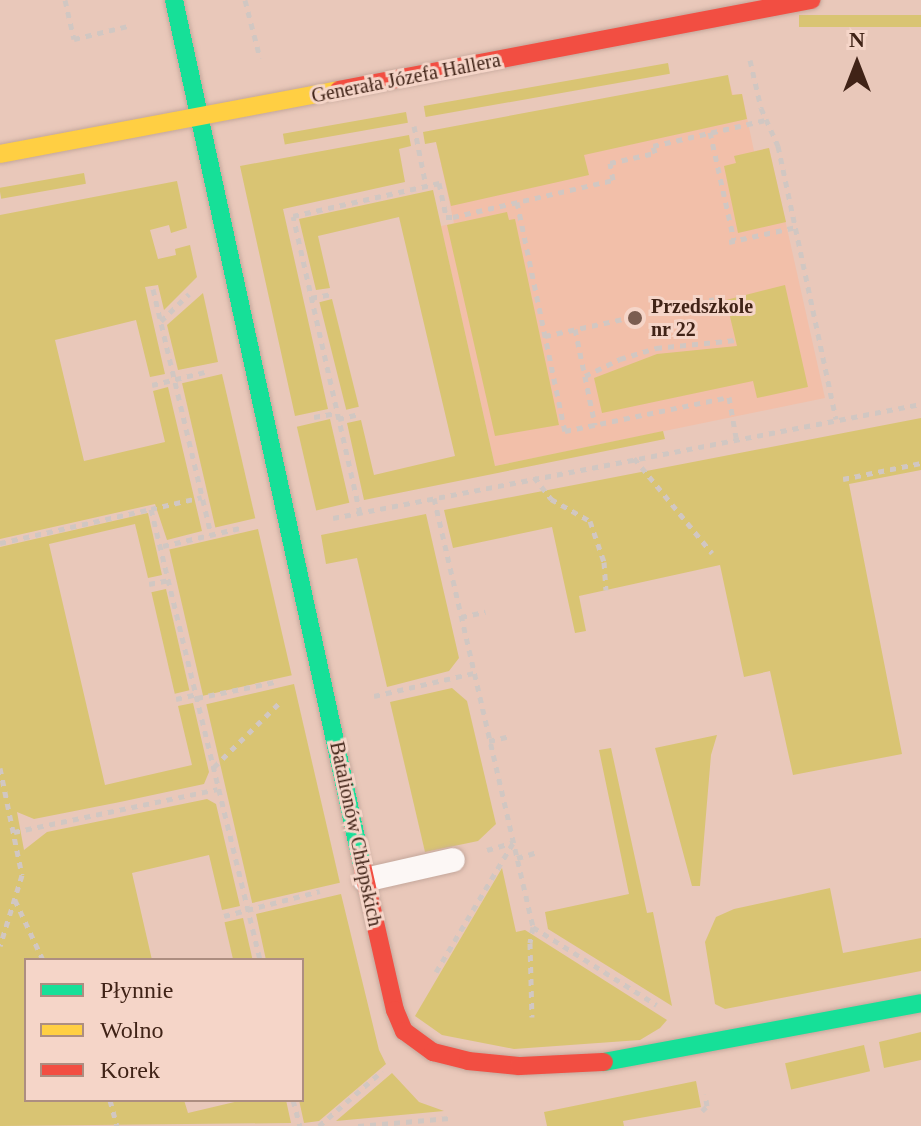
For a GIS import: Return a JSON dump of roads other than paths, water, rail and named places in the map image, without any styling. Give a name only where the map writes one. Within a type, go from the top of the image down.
[{"type":"street","name":"Batalionów Chłopskich","points":[[174,0],[201,117],[312,674],[329,707],[395,1010],[404,1031],[433,1052],[468,1061],[519,1066],[588,1065],[700,1047],[921,1003]]},
{"type":"street","name":"Generała Józefa Hallera","points":[[0,154],[811,0]]},
{"type":"lane","points":[[365,880],[453,860]]},
{"type":"place","name":"Przedszkole nr 22","points":[[635,318]]}]
